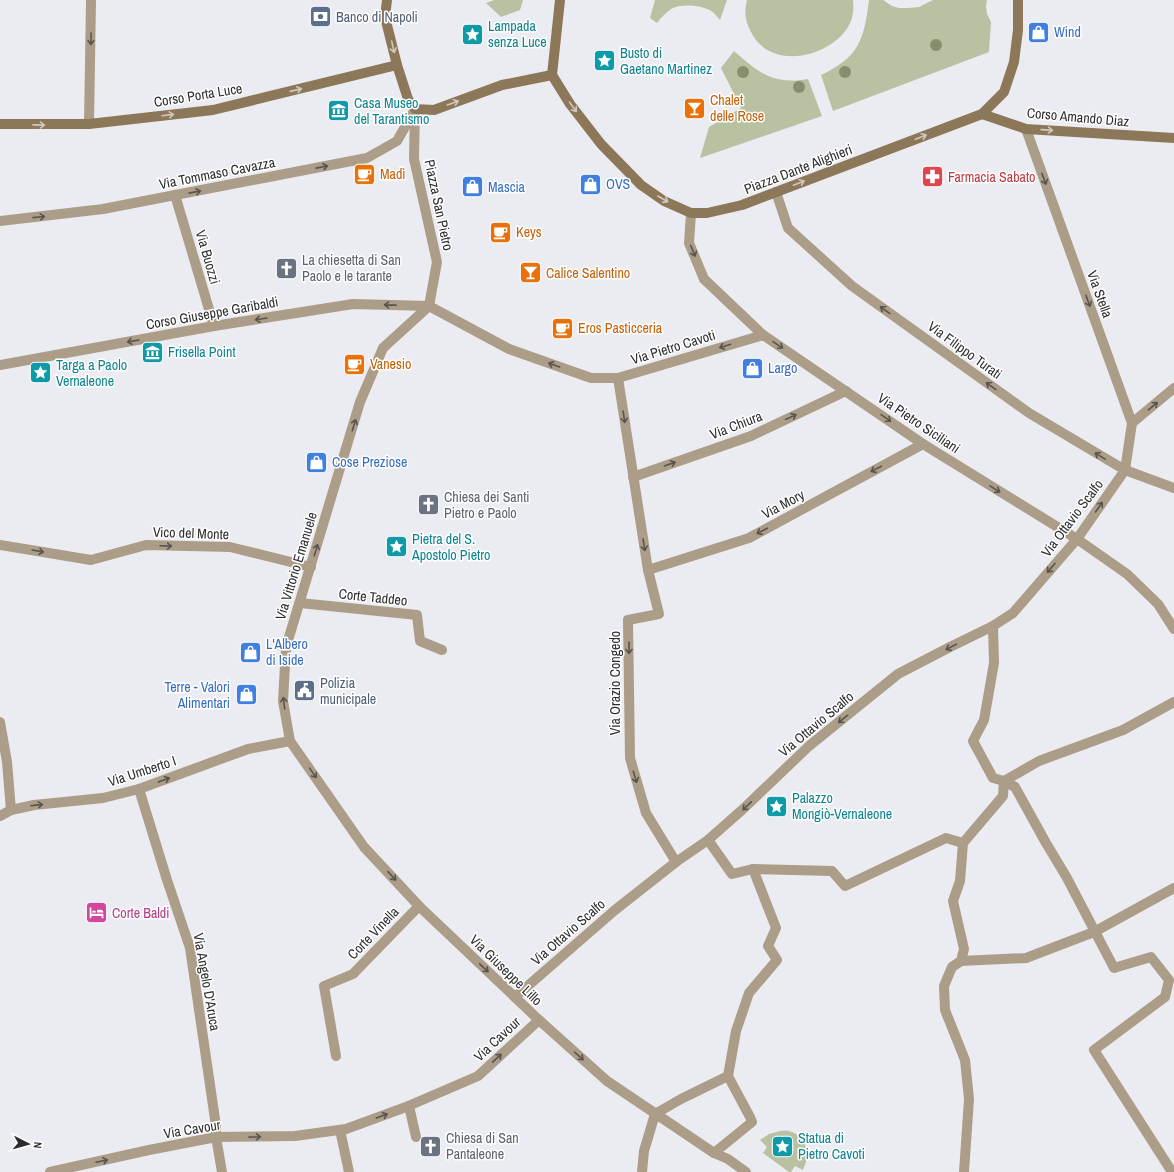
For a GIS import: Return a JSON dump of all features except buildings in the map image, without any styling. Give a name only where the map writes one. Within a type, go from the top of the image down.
[{"type":"main road","points":[[387,0],[385,17],[397,66],[408,99],[415,109],[434,110],[502,85],[552,74],[560,0]]},
{"type":"main road","name":"Piazza Dante Alighieri","points":[[552,74],[570,104],[601,144],[641,185],[664,201],[691,213],[707,213],[742,204],[776,192],[982,114],[1004,92],[1014,62],[1018,30],[1018,0]]},
{"type":"main road","name":"Corso Porta Luce","points":[[0,124],[89,124],[213,110],[397,66]]},
{"type":"main road","name":"Corso Amando Diaz","points":[[982,114],[1026,129],[1174,138]]},
{"type":"street","points":[[89,124],[92,0]]},
{"type":"street","name":"Via Tommaso Cavazza","points":[[0,221],[103,209],[367,158],[397,141],[415,109]]},
{"type":"street","name":"Piazza San Pietro","points":[[415,109],[414,159],[438,262],[429,306]]},
{"type":"street","name":"Via Stella","points":[[1026,129],[1132,423],[1125,470]]},
{"type":"street","name":"Via Filippo Turati","points":[[776,192],[788,228],[852,286],[1029,413],[1125,470],[1174,488]]},
{"type":"street","name":"Via Buozzi","points":[[175,195],[214,326]]},
{"type":"street","name":"Via Pietro Siciliani","points":[[691,213],[689,243],[704,279],[763,335],[923,444],[1077,539],[1127,574],[1158,604],[1174,629]]},
{"type":"street","name":"Corso Giuseppe Garibaldi","points":[[0,365],[214,326],[353,304],[429,306]]},
{"type":"street","name":"Via Pietro Cavoti","points":[[429,306],[509,349],[591,378],[618,378],[763,335]]},
{"type":"street","name":"Via Vittorio Emanuele","points":[[290,741],[283,701],[286,647],[360,402],[383,348],[429,306]]},
{"type":"street","name":"Via Orazio Congedo","points":[[618,378],[648,570],[659,614],[628,620],[630,758],[646,813],[676,862]]},
{"type":"street","points":[[1132,423],[1174,388]]},
{"type":"street","name":"Via Chiura","points":[[633,476],[751,436],[846,391]]},
{"type":"street","name":"Via Mory","points":[[648,570],[748,538],[923,444]]},
{"type":"street","name":"Via Ottavio Scalfo","points":[[515,997],[615,910],[676,862],[708,840],[810,746],[898,674],[993,626],[1013,613],[1077,539],[1125,470]]},
{"type":"street","name":"Vico del Monte","points":[[0,545],[92,560],[146,545],[230,547],[311,566]]},
{"type":"street","name":"Corte Taddeo","points":[[300,603],[417,615],[420,642],[442,650]]},
{"type":"street","points":[[993,626],[994,663],[984,720],[973,741],[993,778],[1004,781],[1015,787],[1067,878],[1114,968],[1151,957],[1169,980],[1165,997],[1094,1050],[1172,1172]]},
{"type":"street","points":[[1004,781],[1039,761],[1123,730],[1174,702]]},
{"type":"street","points":[[0,722],[7,762],[11,810]]},
{"type":"street","name":"Via Umberto I","points":[[0,816],[11,810],[34,805],[103,798],[139,789],[248,750],[290,741]]},
{"type":"street","name":"Via Giuseppe Lillo","points":[[290,741],[364,846],[419,906],[538,1020],[607,1081],[714,1153],[746,1172]]},
{"type":"street","points":[[961,961],[964,948],[952,901],[960,881],[963,843],[1002,796],[1004,781]]},
{"type":"street","name":"Via Angelo D'Aruca","points":[[139,789],[190,948],[222,1172]]},
{"type":"street","points":[[708,840],[732,874],[753,869],[832,871],[845,886],[946,838],[963,843]]},
{"type":"street","points":[[714,1153],[752,1122],[728,1076],[736,1031],[750,993],[777,960],[768,946],[776,928],[753,869]]},
{"type":"street","points":[[964,1172],[969,1099],[964,1060],[945,1010],[944,986],[952,967],[961,961],[1026,958],[1094,932],[1174,888]]},
{"type":"street","name":"Corte Vinella","points":[[336,1056],[324,986],[353,974],[419,906]]},
{"type":"street","name":"Via Cavour","points":[[50,1172],[216,1137],[295,1136],[346,1129],[409,1106],[478,1076],[538,1020]]},
{"type":"street","points":[[642,1172],[644,1151],[655,1114],[681,1099],[728,1076]]},
{"type":"street","points":[[409,1106],[416,1137]]},
{"type":"street","points":[[340,1130],[349,1172]]},
{"type":"green space","points":[[494,0],[523,0],[520,10],[501,17],[486,3]]},
{"type":"green space","points":[[655,0],[727,0],[720,20],[714,13],[705,8],[681,6],[671,9],[657,23],[650,18]]},
{"type":"green space","points":[[747,0],[853,0],[853,10],[848,27],[839,38],[828,46],[800,56],[785,56],[772,52],[760,44],[751,32],[747,24],[746,16]]},
{"type":"green space","points":[[869,0],[883,0],[892,6],[908,8],[919,7],[933,0],[987,0],[987,14],[991,22],[989,52],[833,111],[821,75],[834,68],[852,54],[862,37]]},
{"type":"green space","points":[[734,51],[751,66],[767,76],[785,80],[808,79],[822,116],[700,158],[709,127],[741,108],[721,68]]},
{"type":"green space","points":[[780,1131],[794,1133],[801,1138],[805,1145],[807,1154],[803,1170],[795,1166],[791,1172],[789,1172],[763,1153],[767,1147],[760,1140],[769,1134]]},
{"type":"place","name":"Banco di Napoli","points":[[320,17]]},
{"type":"place","name":"Wind","points":[[1038,32]]},
{"type":"place","name":"Lampada senza Luce","points":[[473,34]]},
{"type":"place","name":"Busto di Gaetano Martinez","points":[[604,61]]},
{"type":"place","name":"Chalet delle Rose","points":[[694,108]]},
{"type":"place","name":"Casa Museo del Tarantismo","points":[[338,111]]},
{"type":"place","name":"Madì","points":[[364,174]]},
{"type":"place","name":"Farmacia Sabato","points":[[932,177]]},
{"type":"place","name":"OVS","points":[[591,184]]},
{"type":"place","name":"Mascia","points":[[473,187]]},
{"type":"place","name":"Keys","points":[[500,232]]},
{"type":"place","name":"La chiesetta di San Paolo e le tarante","points":[[286,268]]},
{"type":"place","name":"Calice Salentino","points":[[530,273]]},
{"type":"place","name":"Eros Pasticceria","points":[[562,328]]},
{"type":"place","name":"Frisella Point","points":[[152,352]]},
{"type":"place","name":"Vanesio","points":[[354,364]]},
{"type":"place","name":"Largo","points":[[753,368]]},
{"type":"place","name":"Targa a Paolo Vernaleone","points":[[40,373]]},
{"type":"place","name":"Cose Preziose","points":[[317,462]]},
{"type":"place","name":"Chiesa dei Santi Pietro e Paolo","points":[[428,505]]},
{"type":"place","name":"Pietra del S. Apostolo Pietro","points":[[396,547]]},
{"type":"place","name":"L'Albero di Iside","points":[[250,652]]},
{"type":"place","name":"Polizia municipale","points":[[305,691]]},
{"type":"place","name":"Terre - Valori Alimentari","points":[[246,695]]},
{"type":"place","name":"Palazzo Mongiò-Vernaleone","points":[[776,806]]},
{"type":"place","name":"Corte Baldi","points":[[97,913]]},
{"type":"place","name":"Chiesa di San Pantaleone","points":[[431,1146]]},
{"type":"place","name":"Statua di Pietro Cavoti","points":[[783,1146]]}]
